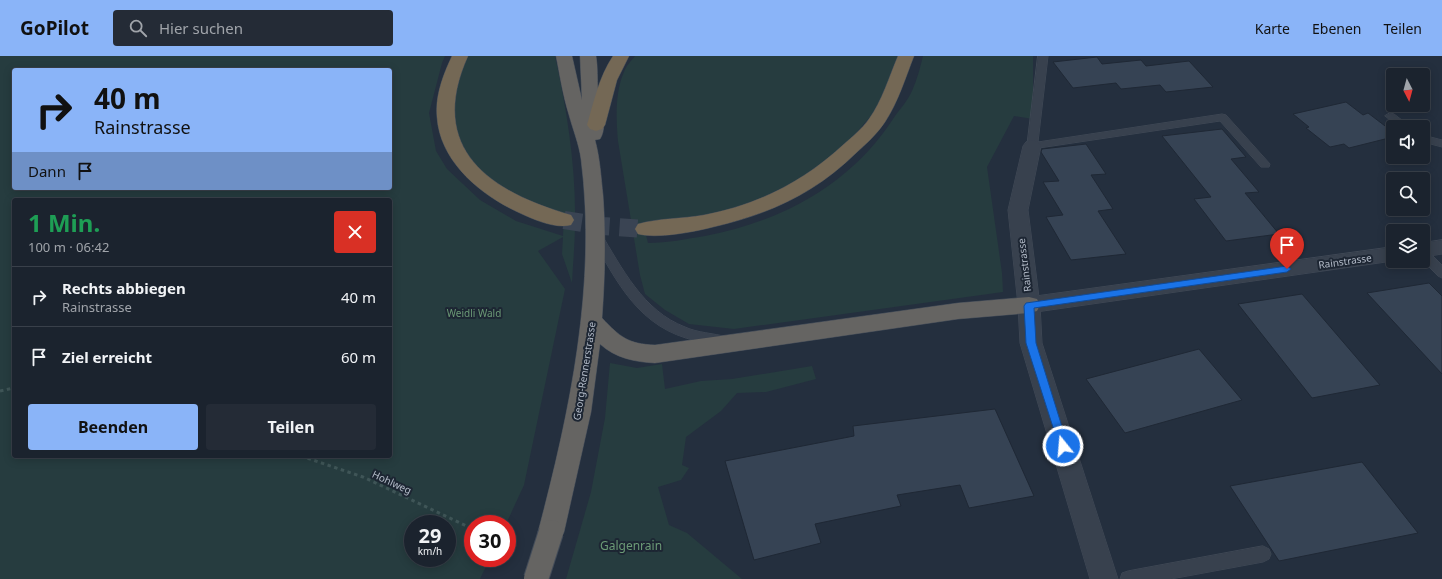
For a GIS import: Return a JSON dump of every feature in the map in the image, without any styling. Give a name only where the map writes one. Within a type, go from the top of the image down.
[{"type":"highway","points":[[460,56],[449,88],[445,109],[447,127],[457,152],[477,176],[502,195],[528,209],[564,220]]},
{"type":"highway","name":"Georg-Rennerstrasse","points":[[536,579],[551,532],[573,441],[585,379],[592,321],[595,233],[590,157],[575,107],[564,56]]},
{"type":"highway","name":"Georg-Rennerstrasse","points":[[588,56],[591,68],[589,88],[596,125],[590,157]]},
{"type":"highway","points":[[596,125],[605,87],[611,72],[621,56]]},
{"type":"highway","points":[[644,230],[709,222],[756,209],[803,186],[838,162],[875,122],[891,93],[906,56]]},
{"type":"highway","points":[[592,321],[602,332],[622,349],[641,354],[655,354],[958,311],[1029,306]]},
{"type":"street","name":"Rainstrasse","points":[[1032,146],[1018,210],[1029,306],[1386,255]]},
{"type":"street","points":[[1430,249],[1442,247]]},
{"type":"street","points":[[1029,306],[1031,343],[1104,579]]},
{"type":"lane","name":"Rainstrasse","points":[[1032,146],[1043,56]]},
{"type":"lane","points":[[1390,116],[1396,120]]},
{"type":"lane","points":[[1032,146],[1222,118],[1265,164]]},
{"type":"lane","points":[[1430,140],[1442,144]]},
{"type":"lane","points":[[595,233],[630,288],[648,312],[674,329],[699,337],[732,343]]},
{"type":"lane","points":[[1430,260],[1442,273]]},
{"type":"lane","points":[[1128,579],[1263,554]]},
{"type":"path","points":[[0,391],[12,388]]},
{"type":"path","name":"Hohlweg","points":[[306,458],[363,477],[464,526]]},
{"type":"green space","name":"Weidli Wald","points":[[0,56],[445,56],[429,113],[436,151],[447,169],[480,200],[516,221],[563,236],[564,214],[531,204],[516,197],[486,175],[473,161],[464,147],[458,133],[455,119],[457,89],[461,73],[468,56],[555,56],[567,118],[574,180],[575,230],[572,283],[562,254],[563,237],[538,251],[565,289],[524,485],[510,515],[464,515],[464,567],[486,567],[480,579],[0,579]]},
{"type":"green space","points":[[635,56],[899,56],[880,105],[833,157],[805,178],[766,198],[730,212],[643,223],[648,243],[684,240],[705,236],[762,220],[813,196],[837,180],[878,140],[904,104],[914,87],[923,56],[1033,56],[1033,119],[1014,116],[987,167],[1002,273],[1003,292],[734,329],[689,324],[665,310],[645,294],[640,275],[618,141],[617,115],[619,88],[625,70]]},
{"type":"green space","name":"Galgenrain","points":[[610,363],[637,368],[662,364],[665,389],[701,381],[732,379],[812,366],[816,379],[766,392],[737,393],[721,411],[686,437],[682,465],[689,468],[681,480],[658,487],[669,525],[687,533],[742,579],[566,579],[591,492],[605,418]]},
{"type":"building","points":[[1097,57],[1102,64],[1141,60],[1146,66],[1189,61],[1213,87],[1166,92],[1160,85],[1121,89],[1116,83],[1073,88],[1053,62]]},
{"type":"building","points":[[1346,102],[1363,115],[1368,113],[1386,127],[1386,139],[1349,148],[1344,144],[1330,147],[1306,128],[1309,127],[1293,114]]},
{"type":"building","points":[[1222,129],[1246,157],[1231,159],[1259,192],[1245,193],[1279,234],[1226,241],[1194,199],[1211,197],[1162,136]]},
{"type":"building","points":[[1086,144],[1106,174],[1091,175],[1113,209],[1098,211],[1126,254],[1071,260],[1046,217],[1063,215],[1043,182],[1059,181],[1041,152],[1042,149]]},
{"type":"building","points":[[1429,283],[1442,296],[1442,374],[1367,293]]},
{"type":"building","points":[[1302,294],[1380,385],[1312,398],[1238,304]]},
{"type":"building","points":[[1199,349],[1242,400],[1125,433],[1086,379]]},
{"type":"building","points":[[995,409],[1034,496],[969,508],[960,485],[897,495],[901,506],[815,524],[821,543],[754,560],[725,461],[854,436],[853,426]]},
{"type":"building","points":[[1362,462],[1418,533],[1279,561],[1230,486]]},
{"type":"tunnel","points":[[564,220],[603,226],[645,229]]},
{"type":"route","points":[[1063,446],[1031,343],[1029,306],[1287,269]]}]
